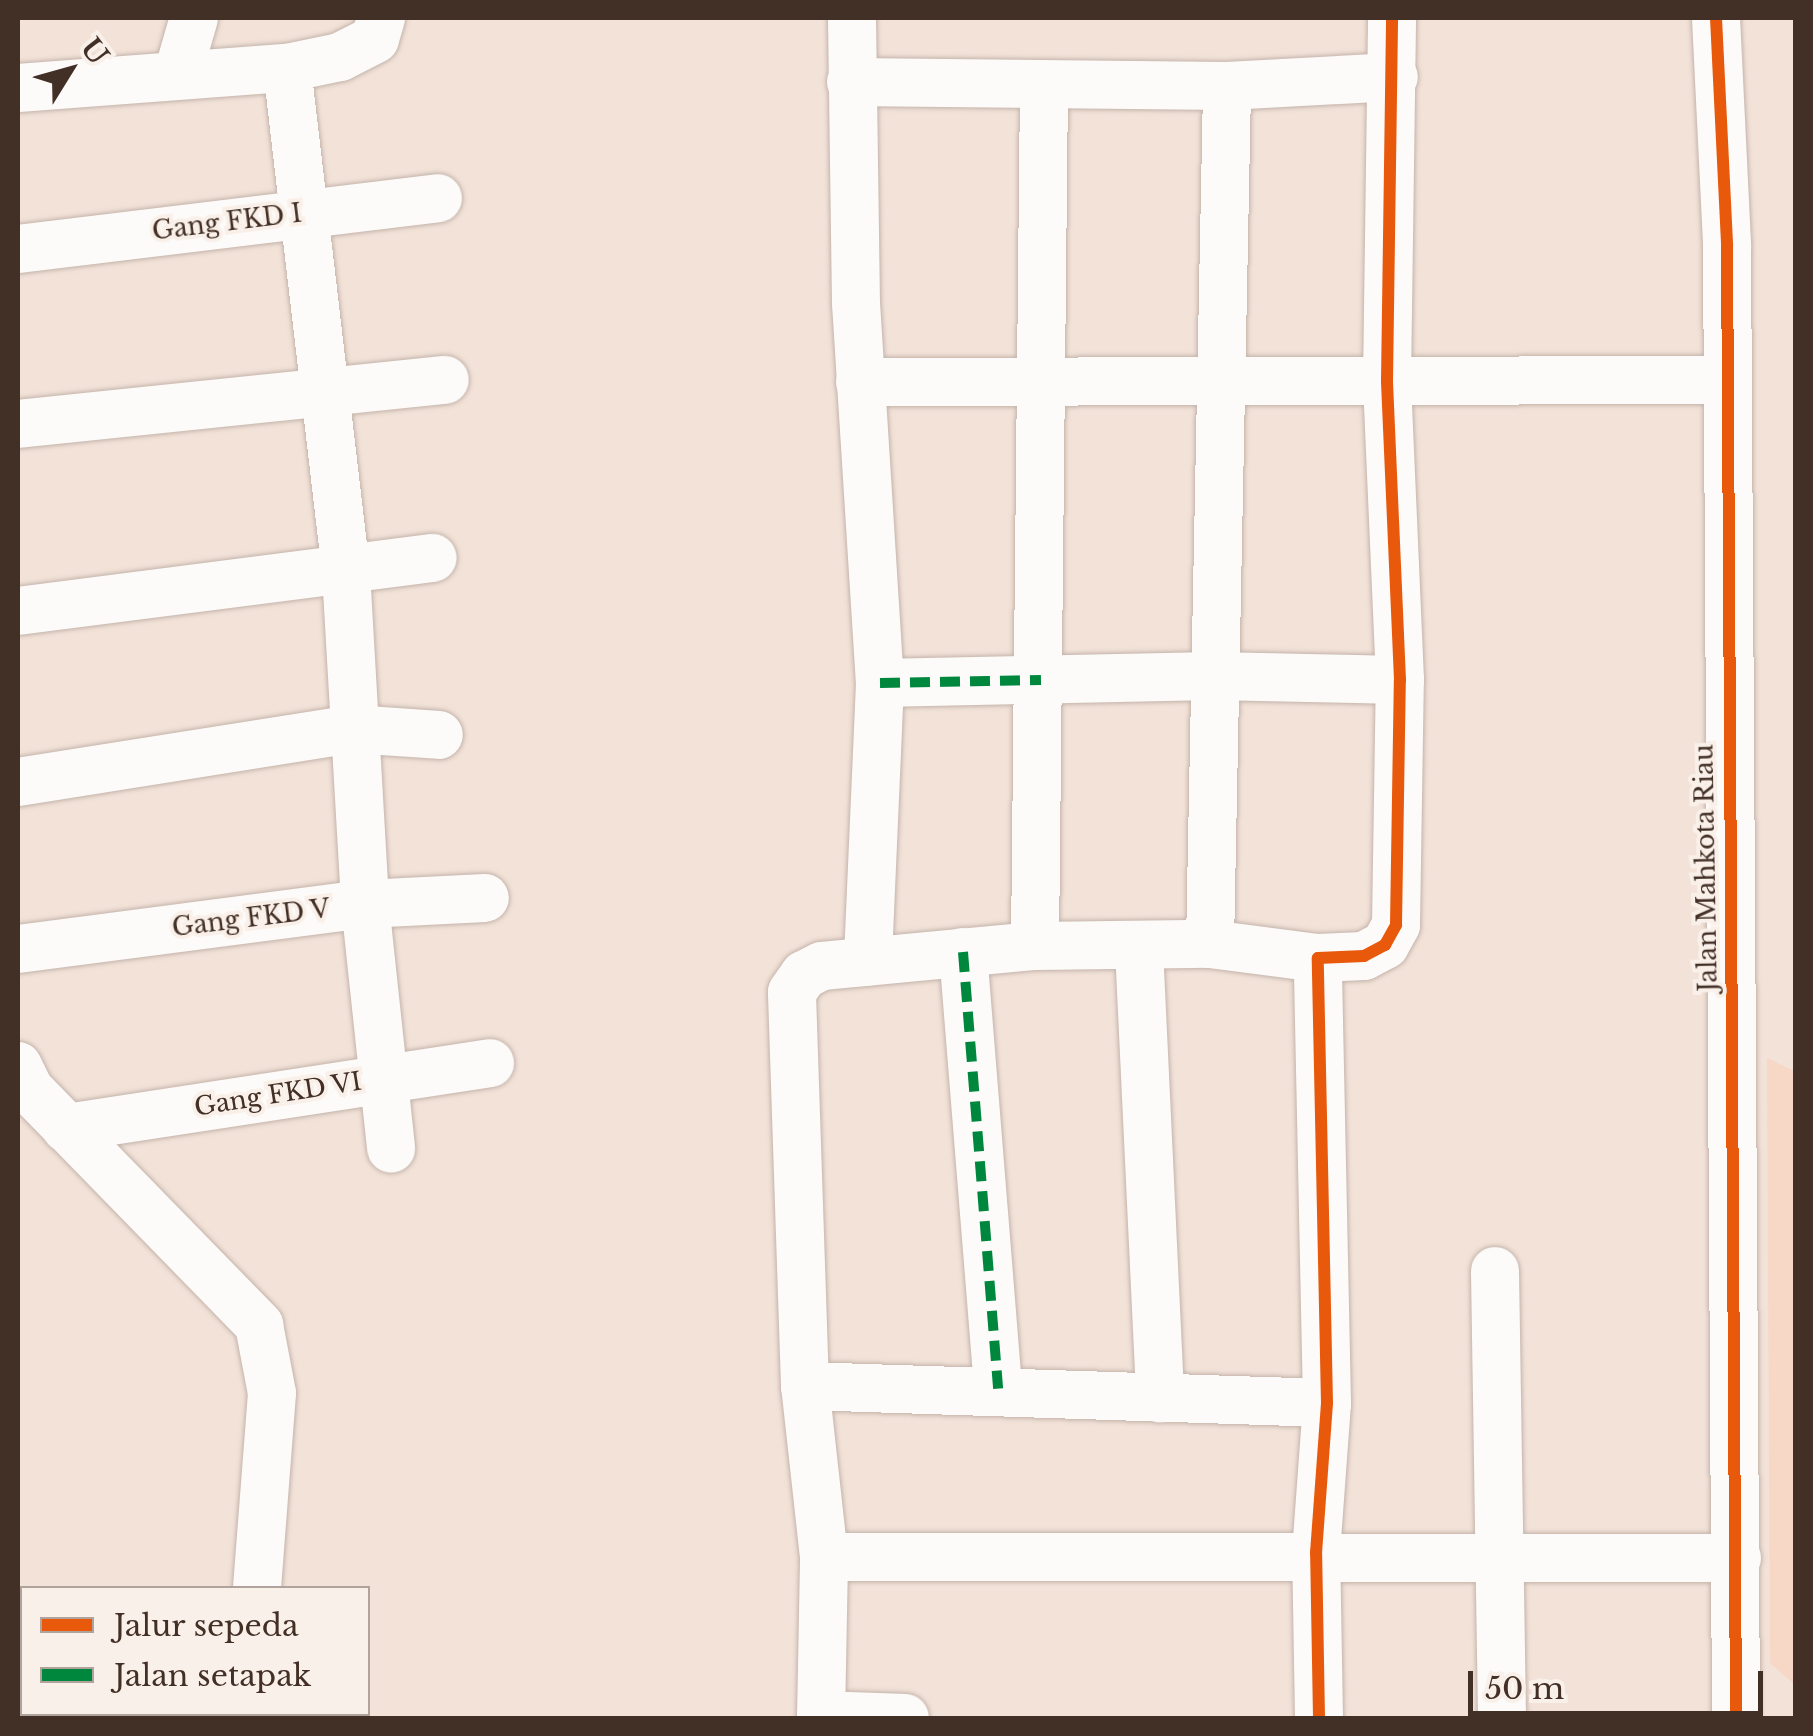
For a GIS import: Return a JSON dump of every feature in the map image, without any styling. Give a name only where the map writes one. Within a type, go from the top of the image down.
[{"type":"street","points":[[178,73],[194,18]]},
{"type":"street","points":[[18,88],[178,73],[287,68],[363,47],[376,39],[382,18]]},
{"type":"street","points":[[852,18],[860,382],[880,683],[868,962]]},
{"type":"street","points":[[905,1718],[821,1717],[824,1557],[805,1386],[792,992],[804,974],[822,966],[1035,946],[1139,948],[1210,944],[1318,958],[1364,956],[1384,945],[1396,926],[1400,680],[1387,381],[1392,18]]},
{"type":"street","name":"Jalan Mahkota Riau","points":[[1716,18],[1727,246],[1723,380],[1738,1558],[1736,1718]]},
{"type":"street","points":[[287,68],[346,572],[365,904],[380,1079],[391,1149]]},
{"type":"street","points":[[851,82],[1227,86],[1394,77]]},
{"type":"street","points":[[1210,944],[1218,381],[1227,86]]},
{"type":"street","points":[[1035,946],[1041,680],[1044,87]]},
{"type":"street","name":"Gang FKD I","points":[[18,249],[438,198]]},
{"type":"street","points":[[18,424],[324,388],[445,380]]},
{"type":"street","points":[[860,382],[1723,380]]},
{"type":"street","points":[[18,611],[433,558]]},
{"type":"street","points":[[880,683],[1213,676],[1400,680]]},
{"type":"street","points":[[18,782],[352,729],[439,735]]},
{"type":"street","name":"Gang FKD V","points":[[18,949],[365,904],[484,898]]},
{"type":"street","points":[[1139,948],[1160,1399]]},
{"type":"street","points":[[963,952],[998,1389]]},
{"type":"street","points":[[1318,958],[1328,1403],[1316,1553],[1320,1718]]},
{"type":"street","name":"Gang FKD VI","points":[[66,1128],[490,1063]]},
{"type":"street","points":[[18,1066],[29,1089],[259,1325],[272,1393],[256,1586]]},
{"type":"street","points":[[1494,1271],[1502,1718]]},
{"type":"street","points":[[805,1386],[998,1389],[1160,1399],[1328,1403]]},
{"type":"street","points":[[824,1557],[1316,1553],[1502,1560],[1738,1558]]},
{"type":"shaded area","points":[[1767,1058],[1796,1072],[1795,1685],[1770,1663]]},
{"type":"marked path","points":[[880,683],[1041,680]]},
{"type":"marked path","points":[[963,952],[998,1389]]},
{"type":"cycle path","points":[[1319,1718],[1316,1553],[1327,1403],[1318,958],[1364,956],[1385,945],[1396,925],[1400,680],[1387,381],[1392,18]]},
{"type":"cycle path","points":[[1716,18],[1727,245],[1736,1718]]}]
